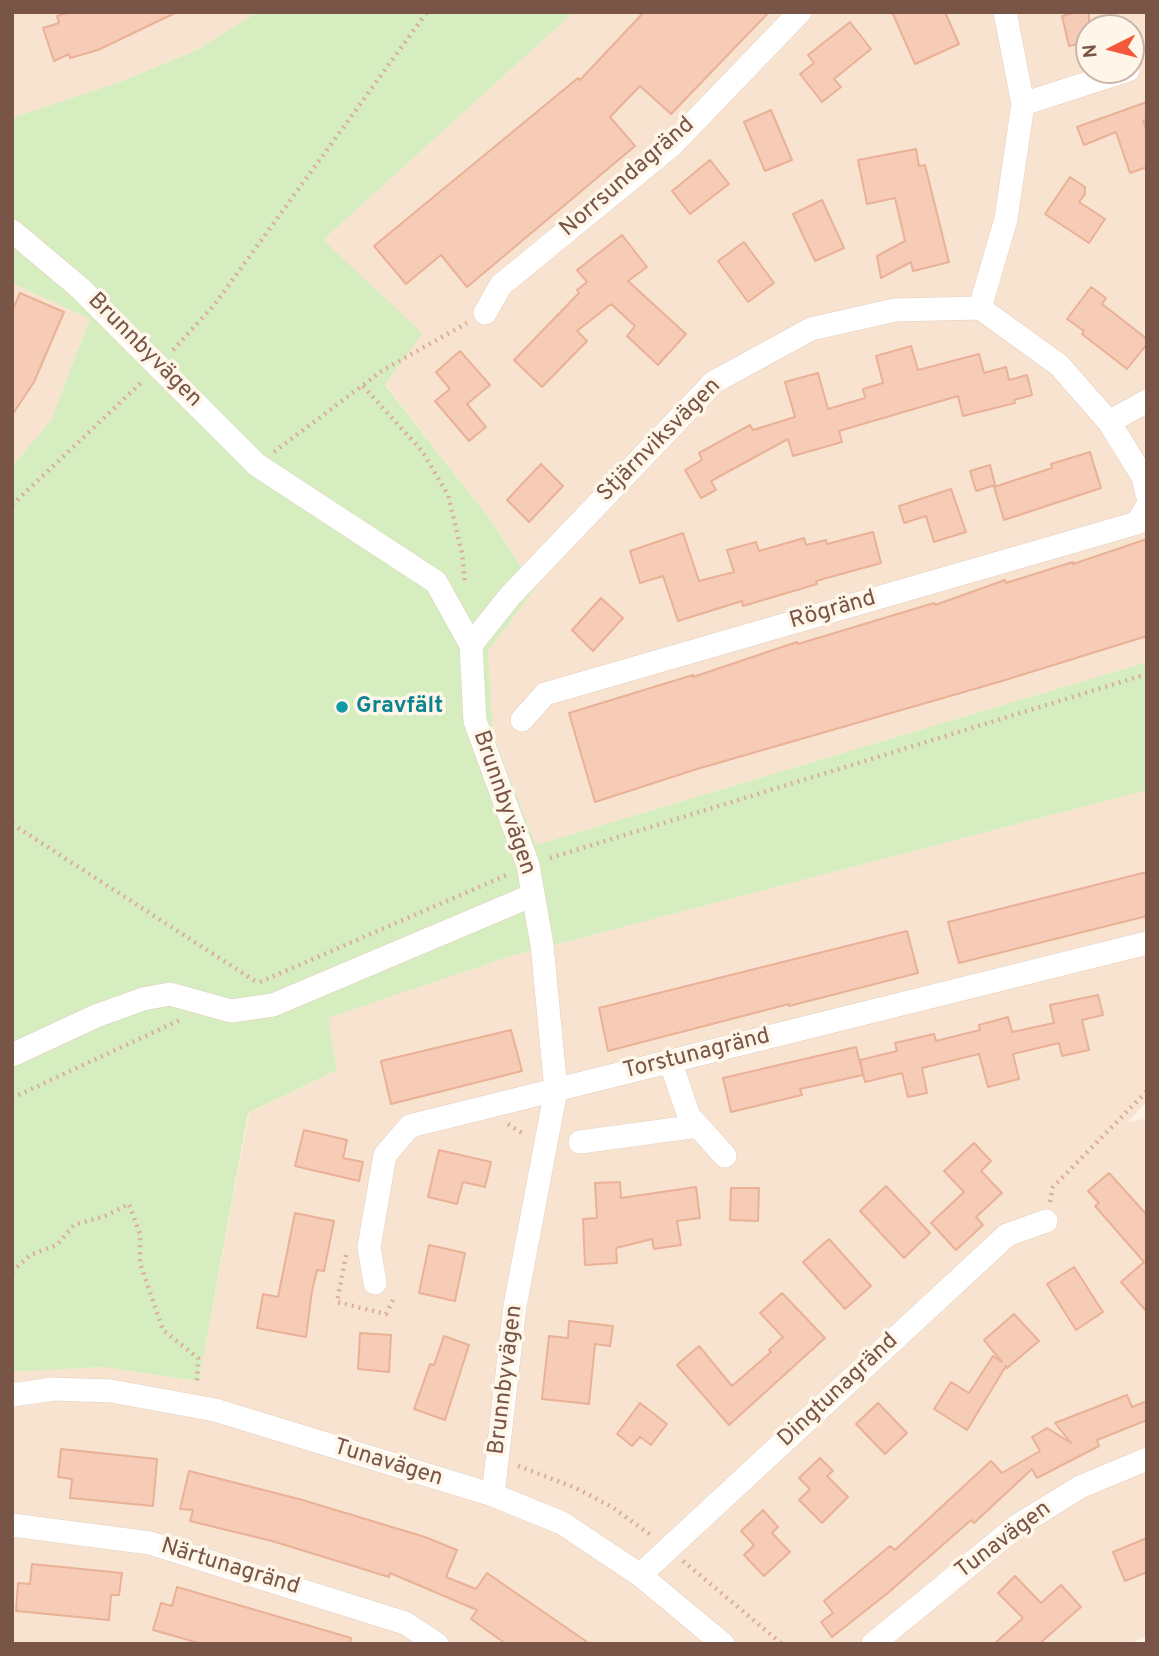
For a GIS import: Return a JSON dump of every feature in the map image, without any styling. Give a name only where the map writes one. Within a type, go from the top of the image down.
[{"type":"street","name":"Norrsundagränd","points":[[485,313],[501,285],[672,145],[800,12]]},
{"type":"street","points":[[1005,12],[1023,104],[1006,219],[980,308],[1059,365],[1109,422],[1143,477],[1147,494]]},
{"type":"street","points":[[1023,104],[1084,84]]},
{"type":"street","name":"Brunnbyvägen","points":[[12,231],[80,288],[160,365],[257,465],[436,582],[471,645],[475,721],[528,865],[542,945],[556,1090],[515,1306],[493,1495]]},
{"type":"street","name":"Stjärnviksvägen","points":[[471,645],[510,596],[713,382],[811,329],[895,310],[980,308]]},
{"type":"street","points":[[1109,422],[1147,401]]},
{"type":"street","name":"Rögränd","points":[[522,720],[545,694],[1137,523],[1147,507]]},
{"type":"street","points":[[12,1055],[96,1016],[143,999],[170,995],[231,1011],[273,1005],[533,895]]},
{"type":"street","name":"Torstunagränd","points":[[385,1287],[369,1247],[385,1155],[410,1126],[1147,943]]},
{"type":"street","points":[[670,1061],[689,1116],[725,1156]]},
{"type":"street","points":[[580,1142],[698,1126]]},
{"type":"street","name":"Dingtunagränd","points":[[640,1575],[1007,1235],[1046,1221]]},
{"type":"street","name":"Tunavägen","points":[[12,1395],[53,1389],[111,1391],[215,1410],[493,1495],[562,1524],[640,1575],[723,1644]]},
{"type":"street","name":"Tunavägen","points":[[873,1644],[1017,1527],[1080,1487],[1147,1459]]},
{"type":"street","name":"Närtunagränd","points":[[12,1525],[150,1543],[405,1623],[437,1644]]},
{"type":"path","points":[[12,505],[160,365],[215,304],[427,12]]},
{"type":"path","points":[[257,465],[383,370],[485,313]]},
{"type":"path","points":[[363,386],[422,451],[448,495],[462,553],[466,593]]},
{"type":"path","points":[[246,989],[528,865],[1147,674]]},
{"type":"path","points":[[12,824],[258,984]]},
{"type":"path","points":[[12,1098],[212,1005]]},
{"type":"path","points":[[1046,1221],[1053,1187],[1147,1091]]},
{"type":"path","points":[[500,1119],[522,1133]]},
{"type":"path","points":[[12,1272],[30,1255],[57,1245],[74,1225],[105,1216],[129,1204],[140,1234],[139,1263],[163,1329],[198,1358],[197,1407]]},
{"type":"path","points":[[347,1249],[337,1302],[387,1314],[385,1287]]},
{"type":"path","points":[[497,1460],[512,1463],[576,1488],[612,1507],[668,1549],[782,1644]]},
{"type":"shaded area","points":[[12,12],[258,12],[197,50],[120,82],[12,118]]},
{"type":"shaded area","points":[[574,12],[1147,12],[1147,662],[536,845],[493,735],[488,651],[535,589],[492,522],[385,384],[323,240]]},
{"type":"shaded area","points":[[12,283],[90,319],[51,420],[12,467]]},
{"type":"shaded area","points":[[1147,790],[1147,1101],[1127,1123],[1147,1118],[1147,1635],[1131,1644],[12,1644],[12,1372],[102,1367],[199,1381],[249,1113],[337,1070],[327,1018],[508,957]]},
{"type":"green space","points":[[258,12],[574,12],[323,240],[422,333],[385,385],[492,522],[535,589],[488,651],[493,735],[536,845],[1147,662],[1147,790],[508,957],[328,1018],[337,1070],[248,1113],[199,1381],[102,1367],[12,1372],[12,467],[51,420],[90,319],[12,283],[12,118],[120,82],[197,50]]},
{"type":"building","points":[[71,12],[177,12],[98,50],[70,58],[69,54],[54,61],[43,28],[59,23],[57,16]]},
{"type":"building","points":[[644,12],[769,12],[671,114],[640,86],[610,117],[635,146],[467,287],[441,255],[406,284],[374,246],[578,78],[580,80]]},
{"type":"building","points":[[892,12],[945,12],[959,44],[915,64]]},
{"type":"building","points":[[1078,12],[1089,12],[1075,14],[1075,44],[1069,46],[1062,16]]},
{"type":"building","points":[[850,22],[871,49],[834,79],[841,87],[822,102],[800,74],[814,63],[808,55]]},
{"type":"building","points":[[1147,102],[1147,120],[1143,121],[1147,131],[1147,167],[1130,173],[1116,132],[1084,145],[1077,127]]},
{"type":"building","points":[[771,110],[792,160],[765,171],[744,122]]},
{"type":"building","points":[[916,149],[919,166],[925,165],[949,262],[913,271],[911,262],[881,278],[877,256],[905,241],[895,198],[867,204],[858,160]]},
{"type":"building","points":[[710,160],[729,184],[690,214],[672,191]]},
{"type":"building","points":[[1070,177],[1085,187],[1085,194],[1079,202],[1105,219],[1089,243],[1045,214]]},
{"type":"building","points":[[822,200],[844,248],[815,261],[793,214]]},
{"type":"building","points":[[622,235],[647,267],[628,281],[686,334],[658,365],[627,336],[635,326],[611,304],[577,331],[587,341],[542,387],[514,360],[587,282],[577,270]]},
{"type":"building","points":[[744,242],[774,283],[748,302],[718,261]]},
{"type":"building","points":[[1091,287],[1106,298],[1102,304],[1147,339],[1147,344],[1127,369],[1067,319]]},
{"type":"building","points":[[20,293],[64,312],[34,382],[12,415],[12,311]]},
{"type":"building","points":[[911,346],[918,370],[979,354],[984,373],[1006,367],[1009,380],[1027,375],[1032,395],[1014,400],[1015,403],[963,416],[958,396],[839,431],[842,442],[793,456],[788,439],[711,481],[716,490],[701,498],[685,470],[702,460],[699,453],[750,425],[753,430],[795,417],[785,382],[818,373],[828,409],[865,398],[863,389],[883,383],[876,356]]},
{"type":"building","points":[[460,351],[490,385],[467,404],[486,427],[469,441],[435,401],[450,389],[436,372]]},
{"type":"building","points":[[1090,452],[1101,488],[1004,520],[994,487]]},
{"type":"building","points":[[541,464],[563,486],[529,522],[507,500]]},
{"type":"building","points":[[990,465],[995,485],[976,491],[970,471]]},
{"type":"building","points":[[951,489],[966,532],[934,542],[926,516],[904,523],[899,506]]},
{"type":"building","points":[[873,532],[881,563],[816,581],[817,584],[743,606],[742,601],[678,621],[663,576],[640,583],[630,551],[683,533],[699,581],[734,572],[727,550],[756,542],[759,551],[804,538],[806,545],[826,540],[827,544]]},
{"type":"building","points":[[1147,539],[1147,636],[697,769],[595,802],[569,713],[693,677],[797,642],[798,644],[934,603],[935,605],[1005,580],[1006,583],[1073,564]]},
{"type":"building","points":[[601,598],[623,618],[593,651],[572,630]]},
{"type":"building","points":[[1147,872],[1147,916],[959,963],[948,922]]},
{"type":"building","points":[[907,931],[918,973],[608,1051],[599,1008]]},
{"type":"building","points":[[1098,995],[1103,1015],[1082,1020],[1089,1050],[1062,1056],[1059,1043],[1013,1054],[1019,1079],[988,1087],[979,1054],[922,1068],[927,1093],[908,1097],[902,1073],[865,1082],[860,1060],[897,1051],[895,1043],[934,1034],[936,1041],[980,1030],[979,1025],[1008,1017],[1012,1032],[1054,1023],[1050,1005]]},
{"type":"building","points":[[511,1030],[522,1071],[391,1104],[381,1061]]},
{"type":"building","points":[[856,1047],[863,1075],[800,1089],[802,1095],[731,1112],[723,1078]]},
{"type":"building","points":[[304,1130],[347,1140],[343,1158],[363,1162],[359,1181],[295,1166]]},
{"type":"building","points":[[974,1143],[991,1161],[981,1171],[1002,1193],[976,1217],[983,1225],[956,1250],[931,1223],[964,1192],[944,1171]]},
{"type":"building","points":[[439,1150],[491,1162],[485,1187],[463,1182],[457,1204],[428,1197]]},
{"type":"building","points":[[1109,1173],[1147,1215],[1147,1312],[1121,1282],[1144,1262],[1095,1206],[1099,1203],[1088,1191]]},
{"type":"building","points":[[620,1182],[621,1198],[696,1187],[700,1218],[677,1221],[681,1245],[654,1249],[652,1239],[616,1248],[617,1263],[585,1265],[583,1219],[597,1218],[595,1183]]},
{"type":"building","points":[[886,1186],[930,1233],[904,1258],[860,1211]]},
{"type":"building","points":[[731,1188],[759,1188],[758,1221],[730,1220]]},
{"type":"building","points":[[295,1213],[334,1221],[324,1271],[317,1270],[306,1337],[257,1328],[263,1294],[278,1297]]},
{"type":"building","points":[[829,1239],[871,1286],[845,1309],[803,1262]]},
{"type":"building","points":[[429,1245],[465,1253],[455,1301],[419,1293]]},
{"type":"building","points":[[1074,1267],[1103,1312],[1076,1330],[1047,1284]]},
{"type":"building","points":[[782,1293],[825,1338],[729,1425],[677,1365],[699,1346],[732,1386],[771,1352],[769,1350],[783,1337],[760,1313]]},
{"type":"building","points":[[1014,1314],[1039,1341],[1007,1368],[1006,1366],[967,1430],[934,1409],[951,1382],[969,1393],[993,1356],[1002,1362],[984,1340]]},
{"type":"building","points":[[569,1321],[613,1326],[610,1346],[595,1344],[589,1404],[542,1399],[549,1336],[568,1338]]},
{"type":"building","points":[[360,1333],[391,1335],[389,1372],[358,1369]]},
{"type":"building","points":[[444,1336],[469,1345],[445,1420],[414,1409],[430,1364],[434,1365]]},
{"type":"building","points":[[1127,1395],[1132,1407],[1147,1401],[1147,1420],[1097,1440],[1099,1446],[1037,1478],[1032,1469],[974,1523],[971,1520],[889,1592],[832,1637],[821,1622],[833,1613],[824,1601],[890,1546],[895,1550],[991,1461],[1002,1473],[1040,1451],[1032,1437],[1047,1428],[1071,1443],[1055,1423]]},
{"type":"building","points":[[640,1403],[667,1424],[651,1445],[640,1437],[632,1446],[617,1434]]},
{"type":"building","points":[[878,1403],[907,1433],[885,1454],[856,1424]]},
{"type":"building","points":[[61,1449],[157,1459],[153,1506],[70,1498],[72,1479],[58,1477]]},
{"type":"building","points":[[820,1458],[833,1471],[827,1476],[848,1497],[822,1523],[799,1500],[810,1489],[799,1478]]},
{"type":"building","points":[[189,1471],[299,1499],[425,1537],[457,1550],[446,1577],[476,1589],[487,1573],[590,1644],[506,1644],[471,1619],[477,1610],[390,1573],[389,1577],[272,1541],[190,1521],[193,1510],[180,1509]]},
{"type":"building","points":[[763,1510],[778,1527],[772,1533],[790,1552],[764,1576],[744,1555],[754,1545],[741,1531]]},
{"type":"building","points":[[1147,1538],[1147,1572],[1125,1581],[1113,1552]]},
{"type":"building","points":[[32,1564],[122,1573],[119,1595],[111,1595],[109,1620],[16,1611],[18,1583],[30,1584]]},
{"type":"building","points":[[1015,1576],[1041,1603],[1061,1585],[1081,1607],[1039,1644],[994,1644],[1023,1618],[998,1593]]},
{"type":"building","points":[[177,1587],[351,1638],[350,1644],[202,1644],[153,1630],[161,1603],[172,1606]]},
{"type":"place","name":"Gravfält","points":[[342,707]]}]
